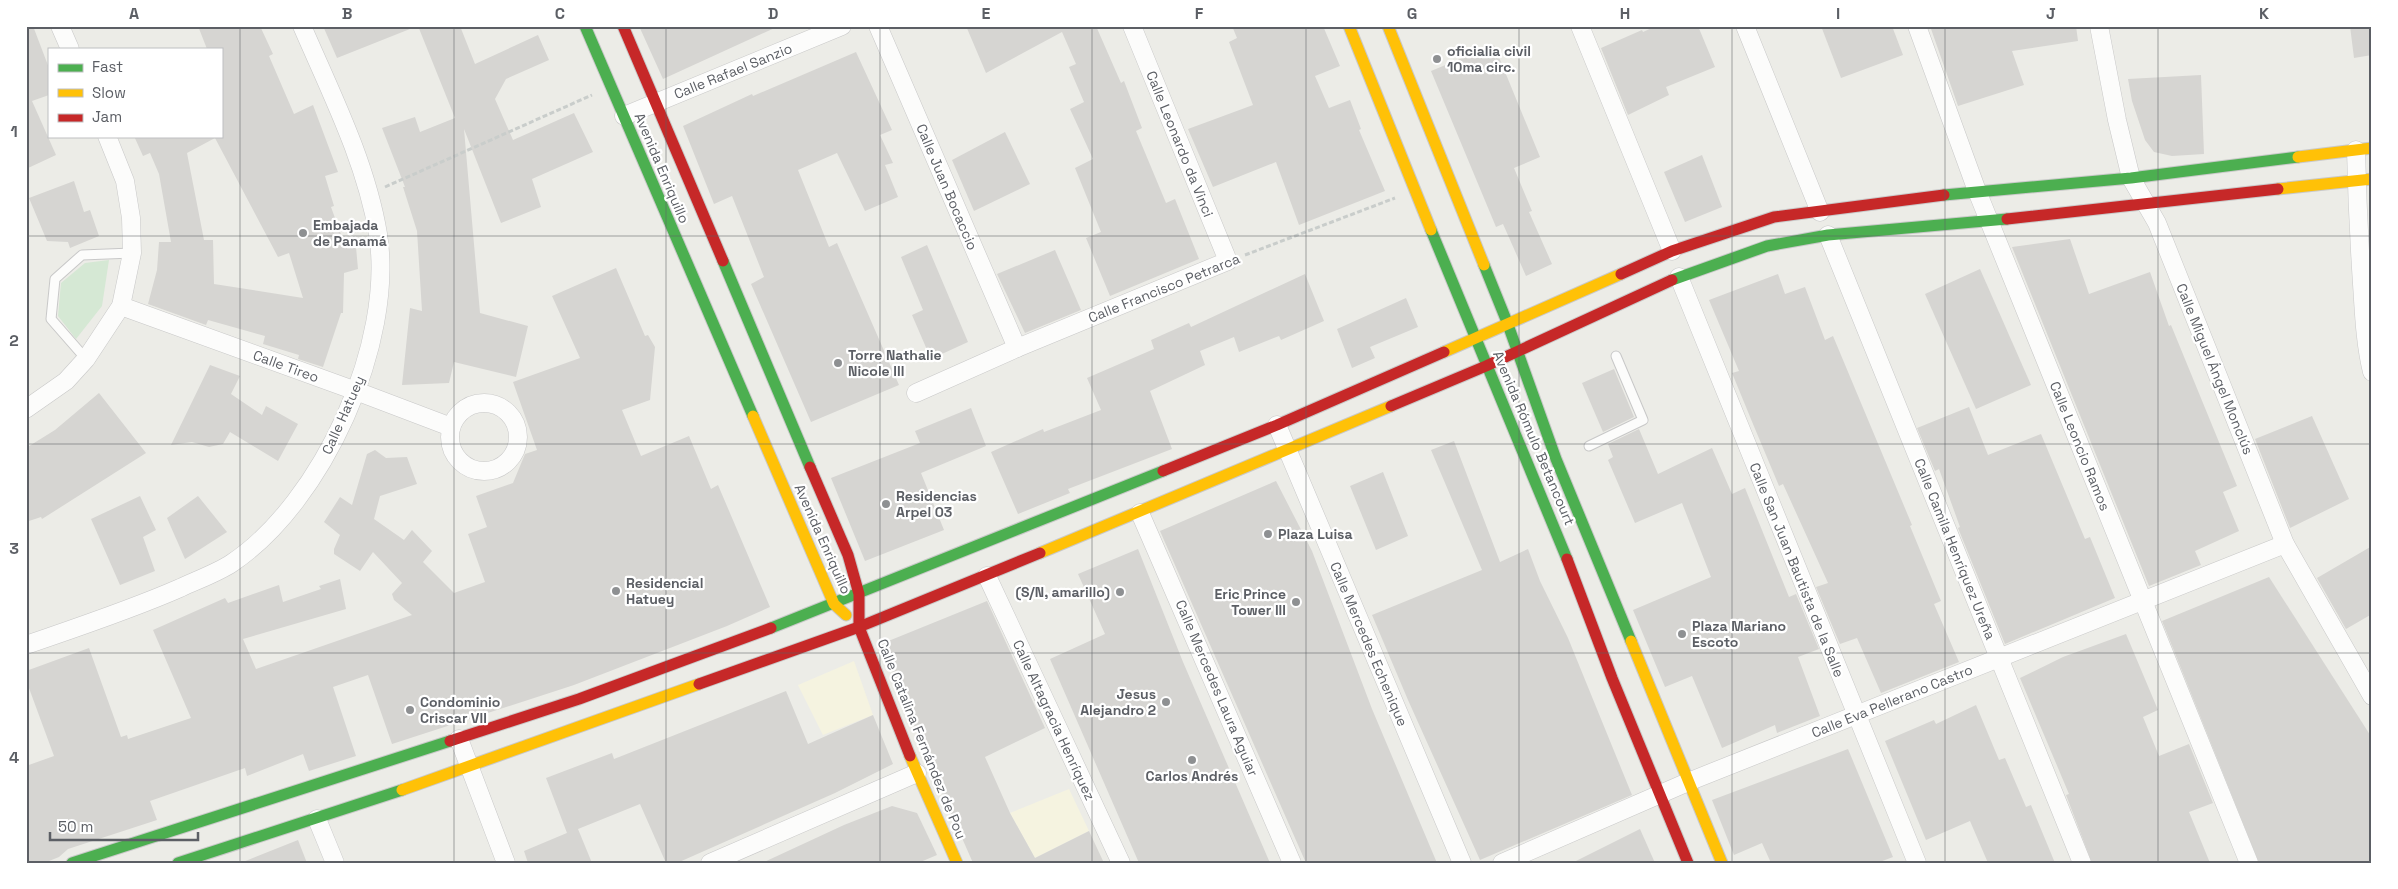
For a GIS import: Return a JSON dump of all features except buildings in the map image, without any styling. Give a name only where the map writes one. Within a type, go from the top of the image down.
[{"type":"street","points":[[60,26],[70,48]]},
{"type":"street","name":"Calle Hatuey","points":[[26,645],[134,608],[232,563],[263,537],[295,504],[325,458],[356,390],[376,315],[380,274],[378,236],[361,167],[302,26]]},
{"type":"street","name":"Avenida Enriquillo","points":[[585,26],[834,604],[859,627]]},
{"type":"street","name":"Avenida Enriquillo","points":[[624,26],[848,554],[859,594],[859,627]]},
{"type":"street","name":"Calle Rafael Sanzio","points":[[624,116],[842,26]]},
{"type":"street","name":"Calle Juan Bocaccio","points":[[878,26],[1017,348]]},
{"type":"street","name":"Calle Leonardo da Vinci","points":[[1132,26],[1228,261]]},
{"type":"street","name":"Avenida Rómulo Betancourt","points":[[1349,26],[1486,366],[1555,527],[1612,678],[1688,863]]},
{"type":"street","name":"Avenida Rómulo Betancourt","points":[[1388,26],[1507,322],[1556,459],[1722,863]]},
{"type":"street","points":[[1580,26],[1672,251]]},
{"type":"street","points":[[1745,26],[1820,212]]},
{"type":"street","name":"Calle Leoncio Ramos","points":[[1917,26],[1977,191],[2249,863]]},
{"type":"street","name":"Calle Miguel Ángel Monclús","points":[[2099,26],[2117,120],[2131,178],[2148,204],[2285,544],[2372,696]]},
{"type":"street","points":[[26,409],[66,381],[86,359],[121,306],[132,253],[131,218],[126,181],[107,138]]},
{"type":"street","points":[[72,863],[579,699],[834,604],[1276,425],[1474,336],[1672,251],[1774,218],[1977,191],[2131,178],[2364,149],[2372,372]]},
{"type":"street","points":[[178,863],[317,820],[469,768],[859,627],[1288,452],[1486,366],[1517,350],[1679,277],[1767,246],[1828,235],[1989,221],[2364,180]]},
{"type":"street","name":"Calle Camila Henríquez Ureña","points":[[1828,235],[2082,863]]},
{"type":"street","name":"Calle Francisco Petrarca","points":[[916,393],[1017,348],[1228,261]]},
{"type":"street","name":"Calle San Juan Bautista de la Salle","points":[[1679,277],[1856,717],[1917,863]]},
{"type":"street","name":"Calle Tireo","points":[[121,306],[356,390],[451,427]]},
{"type":"street","name":"Calle Mercedes Echenique","points":[[1276,425],[1462,863]]},
{"type":"street","name":"Calle Mercedes Laura Aguiar","points":[[1140,513],[1292,863]]},
{"type":"street","name":"Calle Eva Pellerano Castro","points":[[1502,863],[1688,782],[1856,717],[1998,657],[2142,602],[2285,544]]},
{"type":"street","name":"Calle Altagracia Henríquez","points":[[987,576],[1122,863]]},
{"type":"street","name":"Calle Catalina Fernández de Pou","points":[[859,627],[917,773],[957,863]]},
{"type":"street","points":[[459,739],[506,863]]},
{"type":"street","points":[[710,863],[917,773]]},
{"type":"street","points":[[317,820],[335,863]]},
{"type":"lane","points":[[86,359],[51,320],[55,279],[82,255],[132,253]]},
{"type":"lane","points":[[1589,446],[1643,420],[1616,356]]},
{"type":"path","points":[[369,194],[611,87]]},
{"type":"path","name":"Calle Francisco Petrarca","points":[[1228,261],[1415,190]]},
{"type":"shaded area","points":[[854,661],[873,715],[823,735],[798,685]]},
{"type":"shaded area","points":[[1069,789],[1089,831],[1035,858],[1010,813]]},
{"type":"green space","points":[[109,260],[102,306],[76,339],[58,316],[61,283],[85,263]]},
{"type":"traffic: fast","points":[[585,26],[753,416]]},
{"type":"traffic: fast","points":[[1944,195],[2131,178],[2298,157]]},
{"type":"traffic: fast","points":[[1672,280],[1767,246],[1828,235],[2007,219]]},
{"type":"traffic: fast","points":[[1431,230],[1567,559]]},
{"type":"traffic: fast","points":[[723,261],[810,467]]},
{"type":"traffic: fast","points":[[1484,265],[1507,322],[1556,459],[1631,641]]},
{"type":"traffic: fast","points":[[771,628],[1163,471]]},
{"type":"traffic: fast","points":[[72,863],[450,741]]},
{"type":"traffic: fast","points":[[178,863],[402,790]]},
{"type":"traffic: slow","points":[[1349,26],[1431,230]]},
{"type":"traffic: slow","points":[[1388,26],[1484,265]]},
{"type":"traffic: slow","points":[[2298,157],[2372,148]]},
{"type":"traffic: slow","points":[[2278,189],[2372,179]]},
{"type":"traffic: slow","points":[[1444,352],[1621,274]]},
{"type":"traffic: slow","points":[[1040,553],[1391,406]]},
{"type":"traffic: slow","points":[[753,416],[834,604],[846,615]]},
{"type":"traffic: slow","points":[[1631,641],[1722,863]]},
{"type":"traffic: slow","points":[[402,790],[699,684]]},
{"type":"traffic: slow","points":[[910,756],[957,863]]},
{"type":"traffic: jam","points":[[623,26],[723,261]]},
{"type":"traffic: jam","points":[[2007,219],[2278,189]]},
{"type":"traffic: jam","points":[[1621,274],[1672,251],[1774,217],[1944,195]]},
{"type":"traffic: jam","points":[[1391,406],[1486,366],[1672,280]]},
{"type":"traffic: jam","points":[[1163,471],[1277,425],[1444,352]]},
{"type":"traffic: jam","points":[[810,467],[848,555],[859,594],[859,627],[910,756]]},
{"type":"traffic: jam","points":[[699,684],[859,627],[1040,553]]},
{"type":"traffic: jam","points":[[1567,559],[1612,678],[1688,863]]},
{"type":"traffic: jam","points":[[450,741],[579,699],[771,628]]},
{"type":"place","name":"oficialia civil 10ma circ.","points":[[1437,59]]},
{"type":"place","name":"Embajada de Panamá","points":[[303,233]]},
{"type":"place","name":"Torre Nathalie Nicole III","points":[[838,363]]},
{"type":"place","name":"Residencias Arpel 03","points":[[886,504]]},
{"type":"place","name":"Plaza Luisa","points":[[1268,534]]},
{"type":"place","name":"Residencial Hatuey","points":[[616,591]]},
{"type":"place","name":"(S/N, amarillo)","points":[[1120,592]]},
{"type":"place","name":"Eric Prince Tower III","points":[[1296,602]]},
{"type":"place","name":"Plaza Mariano Escoto","points":[[1682,634]]},
{"type":"place","name":"Jesus Alejandro 2","points":[[1166,702]]},
{"type":"place","name":"Condominio Criscar VII","points":[[410,710]]},
{"type":"place","name":"Carlos Andrés","points":[[1192,760]]}]
